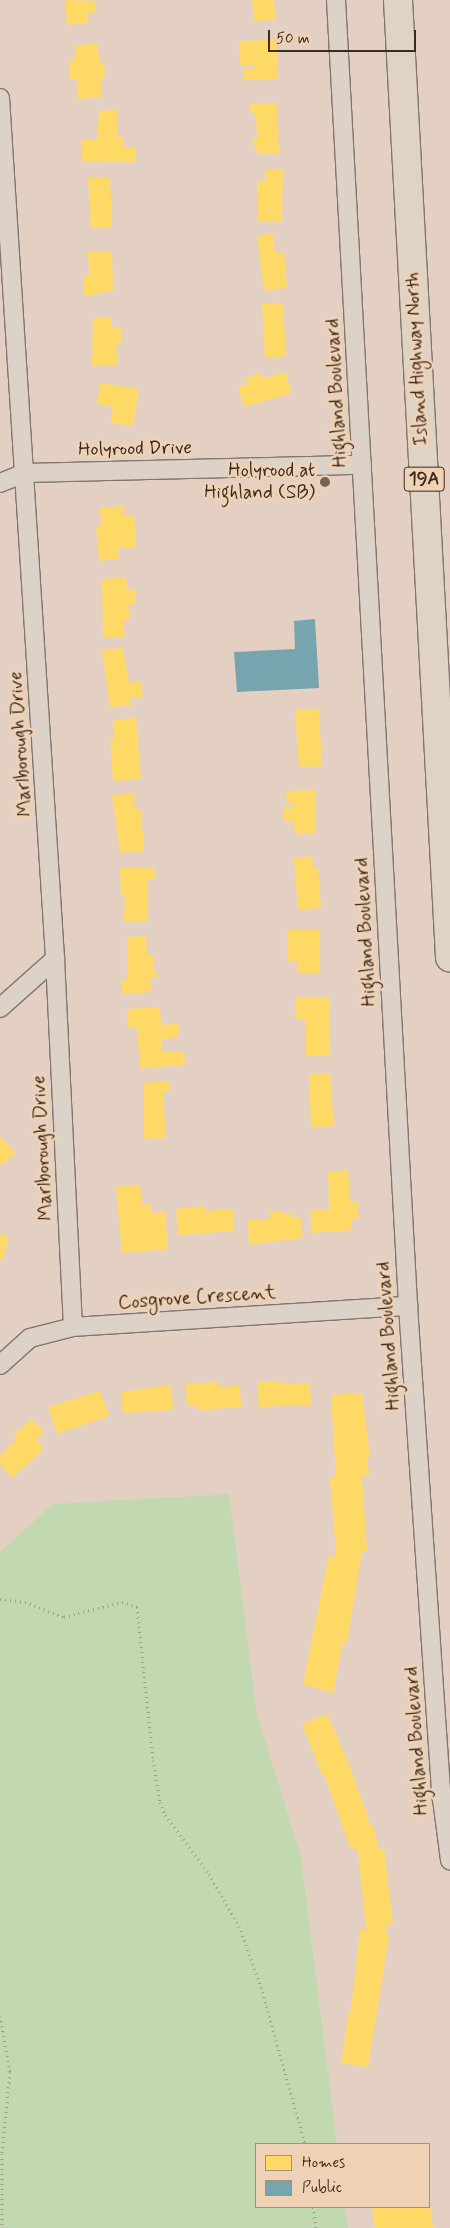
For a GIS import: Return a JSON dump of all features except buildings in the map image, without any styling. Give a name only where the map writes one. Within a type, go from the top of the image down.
[{"type":"main road","name":"Island Highway North","points":[[398,0],[450,958]]},
{"type":"street","name":"Highland Boulevard","points":[[336,0],[408,1306],[442,1798],[450,1860]]},
{"type":"street","name":"Marlborough Drive","points":[[0,98],[55,959],[73,1327]]},
{"type":"street","name":"Holyrood Drive","points":[[0,483],[25,473],[362,465]]},
{"type":"street","points":[[0,1008],[55,959]]},
{"type":"street","name":"Cosgrove Crescent","points":[[0,1365],[30,1338],[73,1327],[408,1306]]},
{"type":"path","points":[[0,1599],[25,1602],[64,1617],[122,1602],[132,1602],[137,1607],[153,1760],[160,1802],[165,1815],[209,1874],[238,1926],[261,1987],[304,2143]]},
{"type":"path","points":[[0,2016],[10,2072],[2,2154],[2,2228]]},
{"type":"path","points":[[312,2208],[316,2228]]},
{"type":"green space","points":[[229,1494],[257,1715],[301,1857],[337,2143],[255,2143],[255,2208],[345,2208],[348,2228],[0,2228],[0,1552],[53,1504]]},
{"type":"place","name":"Holyrood at Highland (SB)","points":[[325,482]]}]
